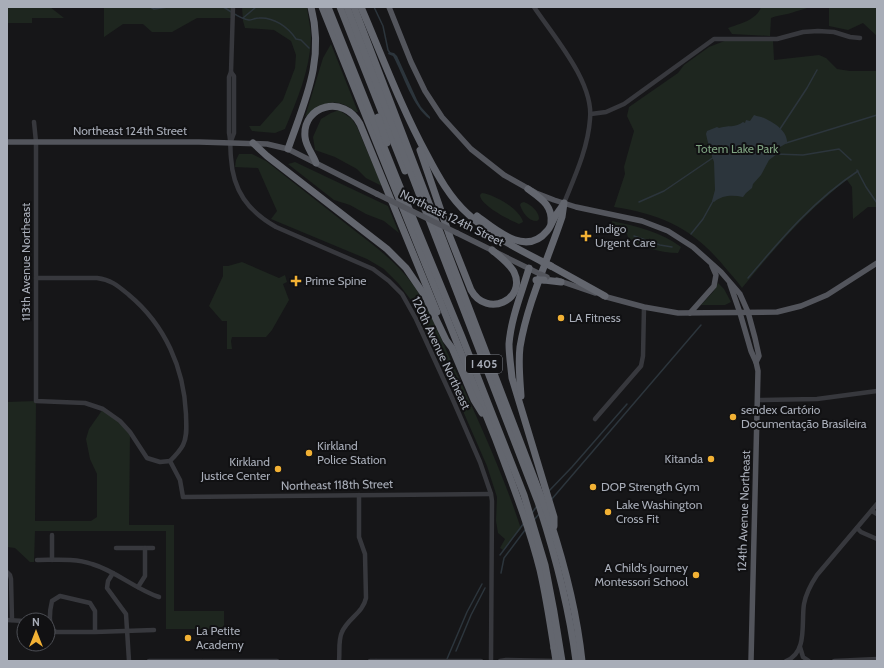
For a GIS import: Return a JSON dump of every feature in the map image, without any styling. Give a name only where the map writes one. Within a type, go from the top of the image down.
[{"type":"highway","points":[[288,149],[314,73],[316,42],[311,7]]},
{"type":"highway","name":"I 405","points":[[322,7],[496,440],[522,498]]},
{"type":"highway","name":"I 405","points":[[328,7],[462,337],[522,498],[536,544],[557,648],[562,661]]},
{"type":"highway","points":[[335,7],[379,119],[395,167],[396,177]]},
{"type":"highway","points":[[340,7],[396,149],[407,175],[416,188]]},
{"type":"highway","name":"I 405","points":[[347,7],[416,188],[555,534],[570,594],[577,648],[576,661]]},
{"type":"highway","name":"I 405","points":[[354,7],[535,487]]},
{"type":"highway","points":[[361,7],[413,128],[436,172],[449,192],[468,214],[482,226],[506,242],[604,296]]},
{"type":"highway","points":[[316,163],[307,146],[305,137],[308,121],[316,112],[327,107],[340,107],[349,111],[360,124],[474,400],[496,440]]},
{"type":"highway","points":[[413,128],[450,237],[474,295],[486,304],[496,305],[501,304],[510,298],[514,291],[516,282],[513,270],[492,250]]},
{"type":"highway","points":[[253,143],[267,156],[394,256],[412,276],[420,288],[446,340],[452,348]]},
{"type":"highway","points":[[436,172],[462,202],[476,215],[511,239],[520,242],[533,241],[543,236],[550,228],[556,214],[564,204]]},
{"type":"highway","points":[[528,189],[548,206],[551,217],[550,228]]},
{"type":"highway","points":[[522,412],[519,364],[523,334],[562,217],[564,204]]},
{"type":"highway","points":[[529,268],[511,330],[509,358],[512,378],[542,479],[550,521]]},
{"type":"highway","points":[[521,296],[529,284],[542,278],[561,282]]},
{"type":"highway","name":"I 405","points":[[550,521],[558,569],[577,648],[582,661]]},
{"type":"highway","name":"I 405","points":[[557,648],[557,661]]},
{"type":"main road","points":[[389,7],[418,77],[430,100],[442,117],[471,149],[488,164],[528,189],[547,198],[589,210],[629,217],[651,224],[684,240],[710,262],[730,283]]},
{"type":"main road","name":"Northeast 124th Street","points":[[7,142],[231,142],[253,143],[288,149],[529,268],[542,278]]},
{"type":"main road","points":[[690,313],[714,286],[716,275],[710,262]]},
{"type":"main road","points":[[561,282],[604,296],[664,311],[690,313],[777,312],[801,306],[827,295],[877,262]]},
{"type":"main road","name":"124th Avenue Northeast","points":[[730,283],[740,294],[748,312],[759,356],[756,362]]},
{"type":"main road","name":"124th Avenue Northeast","points":[[730,283],[758,371],[751,661]]},
{"type":"street","name":"120th Avenue Northeast","points":[[233,7],[231,72],[234,76],[234,133],[231,142],[231,159],[235,179],[245,202],[254,212],[276,226],[373,269],[389,281],[402,294],[416,319],[477,456],[491,494],[492,501],[492,661]]},
{"type":"street","points":[[534,7],[577,71],[587,95],[591,114],[584,149],[564,204]]},
{"type":"street","points":[[591,114],[606,112],[624,104],[714,39],[777,39],[803,32],[818,31],[834,32],[850,37],[860,38]]},
{"type":"street","name":"113th Avenue Northeast","points":[[34,122],[36,142],[36,401],[85,403],[103,409],[120,421],[130,432],[147,458],[160,462],[170,461]]},
{"type":"street","points":[[36,278],[107,279],[137,302],[162,331],[180,373],[185,402],[187,429],[184,443],[179,452],[170,461]]},
{"type":"street","points":[[595,419],[640,366],[643,356],[644,307]]},
{"type":"street","points":[[758,400],[817,399],[877,391]]},
{"type":"street","name":"Northeast 118th Street","points":[[170,461],[180,480],[183,497],[491,494]]},
{"type":"street","points":[[339,661],[342,632],[347,624],[361,610],[365,604],[366,598],[365,554],[359,537],[359,495]]},
{"type":"street","points":[[786,661],[795,659],[800,647],[804,604],[811,584],[877,504]]},
{"type":"street","points":[[872,511],[877,514]]},
{"type":"street","points":[[857,528],[861,532],[877,539]]},
{"type":"street","points":[[52,535],[52,560]]},
{"type":"street","points":[[116,548],[153,548]]},
{"type":"street","points":[[138,587],[145,576],[145,548]]},
{"type":"street","points":[[37,560],[79,561],[93,564],[158,597]]},
{"type":"street","points":[[8,573],[11,579],[9,620]]},
{"type":"street","points":[[113,573],[108,581],[107,588],[126,614],[129,661]]},
{"type":"street","points":[[50,612],[52,601],[60,596],[90,603],[96,616],[96,632]]},
{"type":"street","points":[[56,632],[60,633],[154,630]]},
{"type":"street","points":[[800,647],[803,657],[809,661]]},
{"type":"street","points":[[834,661],[877,659]]},
{"type":"street","points":[[149,661],[277,661]]},
{"type":"street","points":[[370,661],[481,661]]},
{"type":"street","points":[[500,661],[557,661]]},
{"type":"green space","points":[[7,7],[50,7],[64,18],[32,18],[32,23],[7,23]]},
{"type":"green space","points":[[104,7],[233,7],[233,18],[197,18],[172,32],[152,32],[143,24],[123,24],[104,37]]},
{"type":"green space","points":[[242,7],[307,7],[311,30],[308,62],[298,96],[285,129],[275,133],[252,131],[249,126],[260,126],[283,100],[295,68],[296,55],[291,41],[274,30],[245,28]]},
{"type":"green space","points":[[761,7],[813,7],[771,18],[770,36],[732,34],[728,28],[752,18]]},
{"type":"green space","points":[[829,7],[877,7],[877,36],[863,23],[848,30],[829,26]]},
{"type":"green space","name":"Totem Lake Park","points":[[727,40],[773,41],[774,60],[819,55],[826,58],[837,69],[850,71],[877,71],[877,207],[868,207],[853,219],[852,187],[847,180],[805,217],[742,288],[716,257],[691,235],[664,220],[632,210],[614,207],[625,174],[624,167],[634,131],[627,116],[629,107],[678,73],[684,65],[709,47]]},
{"type":"green space","points":[[331,44],[358,112],[342,104],[330,103],[318,108],[305,117],[323,58]]},
{"type":"green space","points":[[339,110],[352,119],[357,127],[382,186],[366,178],[357,169],[335,157],[315,150],[313,137],[321,119]]},
{"type":"green space","points":[[239,154],[252,154],[266,161],[384,254],[400,269],[420,295],[431,315],[481,427],[498,467],[521,529],[503,550],[500,548],[505,539],[498,533],[496,521],[497,497],[487,466],[414,304],[398,283],[384,269],[367,259],[271,219],[277,211],[258,168],[235,167]]},
{"type":"green space","points":[[295,162],[388,206],[399,233],[384,221],[366,214],[350,205],[334,200],[288,164]]},
{"type":"green space","points":[[482,193],[506,203],[517,212],[523,222],[519,224],[502,216],[490,208],[481,199],[480,195]]},
{"type":"green space","points":[[524,202],[536,211],[539,216],[537,221],[531,220],[524,214],[520,205]]},
{"type":"green space","points":[[612,221],[639,227],[665,237],[681,247],[678,253],[671,253],[641,245],[629,240],[627,234],[610,233]]},
{"type":"green space","points":[[242,262],[279,278],[285,275],[287,282],[283,284],[289,300],[272,330],[266,337],[232,337],[232,349],[227,349],[227,321],[222,321],[209,306],[223,276],[223,266]]},
{"type":"green space","points":[[718,283],[724,289],[731,302],[725,305],[701,305],[713,292]]},
{"type":"green space","points":[[36,401],[35,521],[91,521],[97,517],[97,474],[90,459],[86,439],[89,429],[103,409],[130,432],[129,525],[174,525],[174,611],[224,611],[224,629],[166,629],[166,531],[35,531],[34,562],[30,562],[15,548],[7,547],[7,402]]},
{"type":"shaded area","points":[[389,52],[394,53],[397,56],[417,100],[430,119],[418,107],[413,99],[393,56],[388,54]]},
{"type":"shaded area","points":[[754,115],[763,117],[783,131],[787,139],[787,143],[780,147],[777,154],[769,160],[761,175],[753,184],[752,188],[743,197],[728,196],[714,202],[712,201],[715,190],[714,162],[706,134],[707,131],[717,127],[734,126],[743,122],[745,123],[746,120],[750,121]]},
{"type":"waterway","points":[[150,7],[154,9],[168,7]]},
{"type":"waterway","points":[[199,7],[215,7]]},
{"type":"waterway","points":[[223,7],[239,17],[249,20],[265,18],[275,21],[285,27],[296,39],[301,40],[309,48]]},
{"type":"waterway","points":[[243,18],[256,7]]},
{"type":"waterway","points":[[374,7],[383,26],[390,53]]},
{"type":"waterway","points":[[780,129],[817,70]]},
{"type":"waterway","points":[[786,143],[877,115]]},
{"type":"waterway","points":[[775,154],[803,155],[839,149],[851,160]]},
{"type":"waterway","points":[[639,202],[664,191],[714,157]]},
{"type":"waterway","points":[[857,170],[877,203]]},
{"type":"waterway","points":[[748,278],[799,220],[827,194],[858,171]]},
{"type":"waterway","points":[[691,234],[703,219],[713,201]]},
{"type":"waterway","points":[[634,236],[660,245],[672,247]]},
{"type":"waterway","points":[[551,500],[701,325]]},
{"type":"waterway","points":[[548,492],[627,404]]},
{"type":"waterway","points":[[532,513],[537,506]]},
{"type":"waterway","points":[[534,520],[539,514]]},
{"type":"waterway","points":[[500,555],[524,523]]},
{"type":"waterway","points":[[501,573],[504,558],[525,530]]},
{"type":"waterway","points":[[447,659],[467,612],[482,584]]},
{"type":"waterway","points":[[456,651],[471,615],[485,588]]},
{"type":"place","name":"Indigo Urgent Care","points":[[586,236]]},
{"type":"place","name":"Prime Spine","points":[[296,281]]},
{"type":"place","name":"LA Fitness","points":[[561,318]]},
{"type":"place","name":"sendex Cartório Documentação Brasileira","points":[[733,417]]},
{"type":"place","name":"Kirkland Police Station","points":[[309,453]]},
{"type":"place","name":"Kitanda","points":[[711,459]]},
{"type":"place","name":"Kirkland Justice Center","points":[[278,469]]},
{"type":"place","name":"DOP Strength Gym","points":[[593,487]]},
{"type":"place","name":"Lake Washington Cross Fit","points":[[608,512]]},
{"type":"place","name":"A Child’s Journey Montessori School","points":[[696,575]]},
{"type":"place","name":"La Petite Academy","points":[[188,638]]}]
